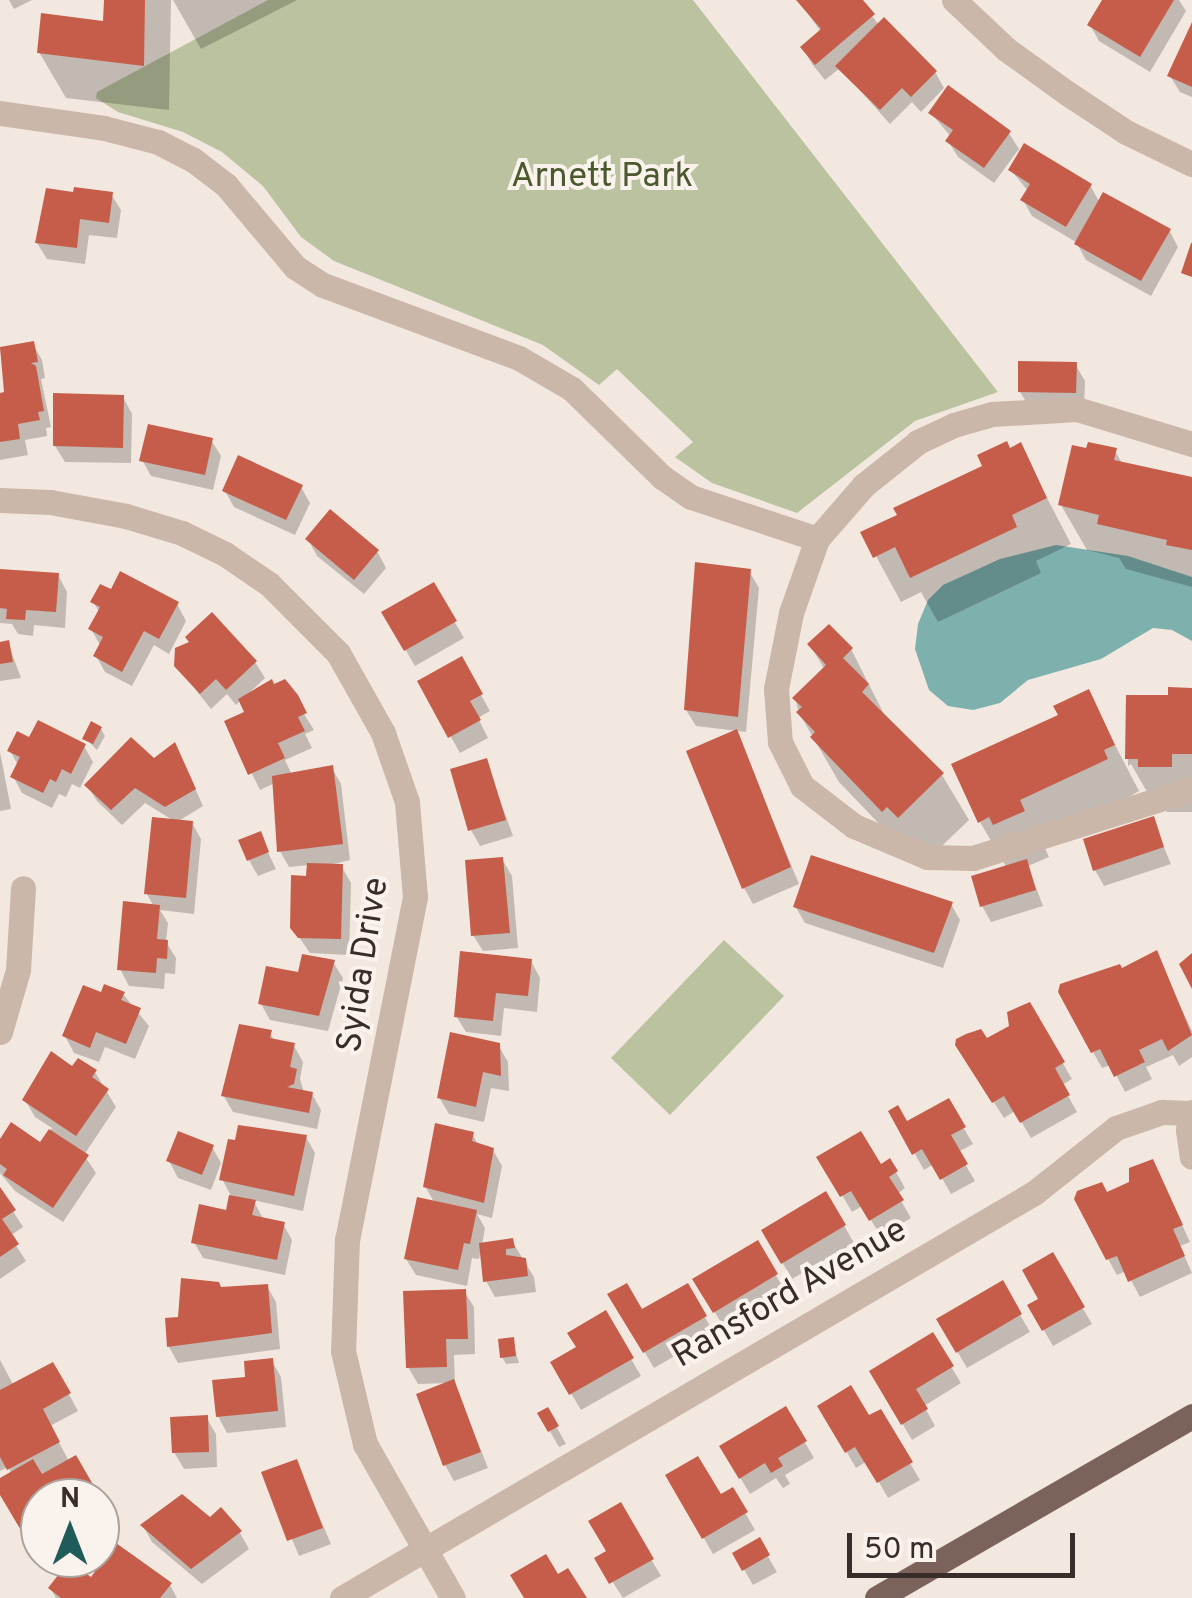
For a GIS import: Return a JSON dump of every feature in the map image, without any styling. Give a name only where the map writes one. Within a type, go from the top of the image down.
[{"type":"main road","points":[[876,1598],[1192,1416]]},
{"type":"street","points":[[954,0],[1006,49],[1066,93],[1126,132],[1192,164]]},
{"type":"street","points":[[0,113],[104,128],[179,152],[226,184],[269,241],[322,285],[519,358],[572,389],[662,477],[691,497],[817,539]]},
{"type":"street","points":[[1192,444],[1077,410],[992,414],[954,424],[888,462],[817,539],[790,614],[776,689],[780,742],[802,786],[820,804],[894,846],[952,860],[974,858],[1192,789]]},
{"type":"street","name":"Syida Drive","points":[[0,500],[50,502],[126,516],[182,533],[225,554],[269,584],[338,653],[396,764],[413,844],[415,896],[348,1240],[344,1351],[365,1444],[453,1598]]},
{"type":"street","points":[[0,1032],[18,970],[23,888]]},
{"type":"street","name":"Ransford Avenue","points":[[342,1598],[1034,1193],[1116,1128],[1162,1112],[1192,1112]]},
{"type":"street","points":[[1192,1112],[1188,1130],[1192,1157]]},
{"type":"green space","name":"Arnett Park","points":[[268,0],[693,0],[998,392],[915,421],[797,513],[712,483],[675,457],[693,442],[617,369],[599,385],[543,345],[334,261],[301,237],[263,186],[222,152],[183,132],[118,112],[96,98],[97,92]]},
{"type":"green space","points":[[724,940],[784,996],[670,1115],[611,1058]]},
{"type":"water","points":[[1056,545],[1128,556],[1192,577],[1192,641],[1172,630],[1153,628],[1101,659],[1028,680],[1000,703],[973,710],[948,706],[929,690],[915,649],[918,624],[928,600],[943,585],[1000,559]]},
{"type":"building","points":[[104,0],[145,0],[144,66],[37,53],[41,13],[103,21]]},
{"type":"building","points":[[796,0],[863,0],[875,14],[815,65],[800,47],[821,29]]},
{"type":"building","points":[[1102,0],[1174,0],[1140,57],[1087,25]]},
{"type":"building","points":[[884,17],[937,71],[911,97],[902,88],[880,110],[835,66]]},
{"type":"building","points":[[1192,22],[1192,87],[1167,76]]},
{"type":"building","points":[[948,85],[1011,131],[984,168],[945,141],[953,130],[928,113]]},
{"type":"building","points":[[1024,143],[1092,184],[1066,227],[1020,200],[1030,184],[1008,170]]},
{"type":"building","points":[[74,187],[113,192],[109,223],[80,219],[77,248],[35,243],[46,188],[73,192]]},
{"type":"building","points":[[1103,192],[1171,229],[1141,281],[1074,244]]},
{"type":"building","points":[[1192,243],[1192,277],[1181,273]]},
{"type":"building","points":[[34,341],[38,362],[31,363],[36,366],[44,411],[38,412],[40,420],[18,424],[20,439],[0,442],[0,393],[4,392],[0,347]]},
{"type":"building","points":[[1018,361],[1077,362],[1076,393],[1018,392]]},
{"type":"building","points":[[53,393],[124,395],[123,448],[53,446]]},
{"type":"building","points":[[148,424],[213,438],[205,475],[139,461]]},
{"type":"building","points":[[1007,441],[1010,448],[1021,442],[1047,498],[1012,515],[1017,527],[910,578],[895,547],[873,558],[860,532],[897,515],[893,508],[982,466],[977,455]]},
{"type":"building","points":[[1088,442],[1117,448],[1114,460],[1192,477],[1192,550],[1166,545],[1167,540],[1097,524],[1099,515],[1058,505],[1072,445],[1086,448]]},
{"type":"building","points":[[238,455],[303,485],[286,520],[222,491]]},
{"type":"building","points":[[330,509],[379,550],[354,580],[305,539]]},
{"type":"building","points":[[695,562],[751,569],[738,717],[684,710]]},
{"type":"building","points":[[0,569],[59,573],[56,612],[26,610],[25,620],[6,619],[7,609],[0,608]]},
{"type":"building","points":[[120,571],[179,602],[159,639],[144,631],[122,672],[93,656],[103,637],[88,629],[100,607],[90,602],[100,584],[111,589]]},
{"type":"building","points":[[434,582],[457,621],[404,651],[381,612]]},
{"type":"building","points":[[212,612],[257,661],[226,690],[216,679],[200,694],[174,666],[175,648],[189,642],[185,637]]},
{"type":"building","points":[[829,624],[853,648],[843,658],[869,684],[862,692],[944,773],[898,818],[887,807],[882,812],[810,737],[815,732],[796,712],[802,707],[792,698],[826,665],[807,644]]},
{"type":"building","points":[[9,640],[13,662],[0,664],[0,642]]},
{"type":"building","points":[[462,656],[483,694],[470,701],[481,720],[448,738],[417,681]]},
{"type":"building","points":[[272,679],[274,684],[285,679],[298,695],[307,713],[298,717],[305,731],[278,743],[285,758],[248,775],[224,721],[244,712],[238,699]]},
{"type":"building","points":[[1168,687],[1192,688],[1192,754],[1172,754],[1172,767],[1138,767],[1138,759],[1125,759],[1126,695],[1168,695]]},
{"type":"building","points":[[1089,689],[1115,745],[1104,750],[1108,759],[1020,800],[1025,811],[993,825],[989,817],[978,823],[951,764],[1058,715],[1053,706]]},
{"type":"building","points":[[38,720],[86,744],[71,774],[62,769],[56,782],[50,779],[43,793],[10,777],[20,757],[7,751],[17,731],[29,737]]},
{"type":"building","points":[[91,721],[102,727],[93,744],[82,739]]},
{"type":"building","points":[[737,729],[791,867],[742,889],[686,751]]},
{"type":"building","points":[[131,737],[154,758],[175,742],[196,789],[165,807],[135,788],[111,810],[84,785]]},
{"type":"building","points":[[487,758],[506,820],[468,831],[450,769]]},
{"type":"building","points":[[333,765],[343,844],[277,852],[272,776]]},
{"type":"building","points":[[1154,816],[1164,847],[1093,871],[1083,839]]},
{"type":"building","points":[[152,817],[193,821],[186,898],[144,894]]},
{"type":"building","points":[[261,831],[269,852],[247,861],[238,840]]},
{"type":"building","points":[[811,855],[953,902],[934,953],[793,907]]},
{"type":"building","points":[[503,857],[510,933],[471,936],[465,860]]},
{"type":"building","points":[[1027,859],[1036,890],[980,907],[971,876]]},
{"type":"building","points":[[307,863],[343,864],[341,939],[298,938],[290,928],[291,875],[306,876]]},
{"type":"building","points":[[123,901],[160,905],[157,939],[168,940],[167,959],[157,958],[156,973],[117,970]]},
{"type":"building","points":[[1157,950],[1192,1035],[1168,1051],[1162,1039],[1139,1050],[1145,1062],[1114,1077],[1100,1049],[1091,1053],[1058,992],[1060,984],[1120,964],[1122,968]]},
{"type":"building","points":[[460,951],[532,959],[528,996],[496,993],[493,1021],[454,1017]]},
{"type":"building","points":[[1192,953],[1192,989],[1179,964]]},
{"type":"building","points":[[302,954],[335,960],[319,1016],[258,1004],[266,966],[298,972]]},
{"type":"building","points":[[104,984],[125,992],[121,1000],[141,1008],[126,1044],[96,1032],[90,1048],[62,1036],[83,985],[101,992]]},
{"type":"building","points":[[1030,1002],[1065,1062],[1055,1068],[1070,1095],[1020,1123],[1004,1096],[992,1103],[955,1045],[956,1039],[966,1034],[981,1029],[987,1038],[1009,1026],[1007,1012]]},
{"type":"building","points":[[239,1024],[272,1030],[270,1038],[295,1043],[290,1067],[297,1069],[294,1084],[287,1087],[313,1092],[309,1113],[221,1096]]},
{"type":"building","points":[[450,1032],[500,1043],[501,1076],[483,1072],[476,1107],[437,1098]]},
{"type":"building","points":[[51,1051],[72,1066],[78,1058],[97,1070],[92,1077],[109,1089],[76,1136],[22,1100]]},
{"type":"building","points":[[949,1098],[966,1127],[951,1135],[968,1164],[940,1180],[922,1149],[912,1155],[888,1111],[898,1105],[907,1121]]},
{"type":"building","points":[[11,1122],[40,1142],[49,1129],[89,1155],[53,1208],[3,1175],[7,1169],[0,1164],[0,1139]]},
{"type":"building","points":[[435,1123],[474,1132],[472,1141],[494,1148],[484,1203],[423,1187]]},
{"type":"building","points":[[238,1125],[307,1135],[294,1196],[219,1180],[228,1139],[235,1140]]},
{"type":"building","points":[[178,1131],[214,1145],[202,1175],[166,1161]]},
{"type":"building","points":[[861,1131],[881,1164],[890,1158],[898,1171],[889,1177],[904,1200],[869,1221],[851,1191],[840,1197],[816,1157]]},
{"type":"building","points":[[1153,1159],[1183,1225],[1173,1229],[1185,1256],[1128,1282],[1117,1256],[1106,1260],[1074,1199],[1077,1191],[1102,1182],[1107,1192],[1129,1182],[1129,1168]]},
{"type":"building","points":[[0,1187],[16,1210],[2,1219],[19,1244],[0,1257]]},
{"type":"building","points":[[826,1191],[846,1225],[781,1264],[761,1230]]},
{"type":"building","points":[[229,1195],[256,1200],[252,1215],[285,1222],[277,1260],[191,1243],[199,1204],[226,1210]]},
{"type":"building","points":[[417,1197],[477,1210],[470,1244],[464,1243],[458,1270],[404,1259]]},
{"type":"building","points":[[513,1238],[515,1248],[506,1249],[506,1255],[526,1258],[528,1276],[483,1282],[479,1243]]},
{"type":"building","points":[[758,1240],[778,1274],[713,1313],[692,1279]]},
{"type":"building","points":[[1053,1252],[1085,1307],[1042,1331],[1027,1305],[1038,1299],[1022,1270]]},
{"type":"building","points":[[181,1278],[219,1282],[221,1287],[268,1284],[272,1333],[167,1347],[165,1318],[178,1317]]},
{"type":"building","points":[[1003,1280],[1022,1314],[956,1353],[936,1319]]},
{"type":"building","points":[[627,1283],[642,1309],[688,1283],[707,1316],[643,1353],[607,1294]]},
{"type":"building","points":[[466,1289],[468,1339],[446,1339],[447,1367],[406,1368],[403,1291]]},
{"type":"building","points":[[606,1310],[634,1358],[569,1395],[550,1362],[576,1347],[567,1333]]},
{"type":"building","points":[[933,1332],[954,1366],[916,1389],[928,1409],[901,1425],[869,1371]]},
{"type":"building","points":[[514,1337],[516,1356],[500,1358],[498,1339]]},
{"type":"building","points":[[273,1358],[278,1411],[216,1417],[212,1380],[245,1377],[244,1361]]},
{"type":"building","points":[[53,1362],[71,1393],[43,1409],[60,1442],[7,1470],[0,1457],[0,1390]]},
{"type":"building","points":[[454,1379],[481,1452],[443,1466],[416,1394]]},
{"type":"building","points":[[851,1385],[869,1415],[881,1409],[913,1462],[877,1483],[855,1447],[845,1453],[817,1406]]},
{"type":"building","points":[[786,1406],[807,1441],[778,1458],[783,1466],[771,1473],[765,1463],[739,1479],[719,1446]]},
{"type":"building","points":[[548,1407],[559,1426],[548,1432],[537,1413]]},
{"type":"building","points":[[208,1415],[209,1452],[172,1453],[170,1417]]},
{"type":"building","points":[[76,1455],[89,1478],[20,1478],[20,1529],[0,1495],[0,1478],[33,1459],[42,1474]]},
{"type":"building","points":[[698,1456],[721,1494],[733,1487],[748,1512],[702,1539],[665,1475]]},
{"type":"building","points":[[297,1459],[323,1528],[287,1541],[261,1472]]},
{"type":"building","points":[[182,1494],[210,1517],[221,1507],[242,1531],[191,1569],[140,1525]]},
{"type":"building","points":[[621,1502],[654,1559],[609,1584],[594,1558],[606,1551],[588,1521]]},
{"type":"building","points":[[760,1537],[770,1555],[742,1571],[732,1553]]},
{"type":"building","points":[[120,1546],[172,1583],[160,1598],[61,1598],[48,1588],[56,1578],[120,1578]]},
{"type":"building","points":[[546,1554],[558,1574],[568,1568],[587,1598],[524,1598],[510,1575]]}]
